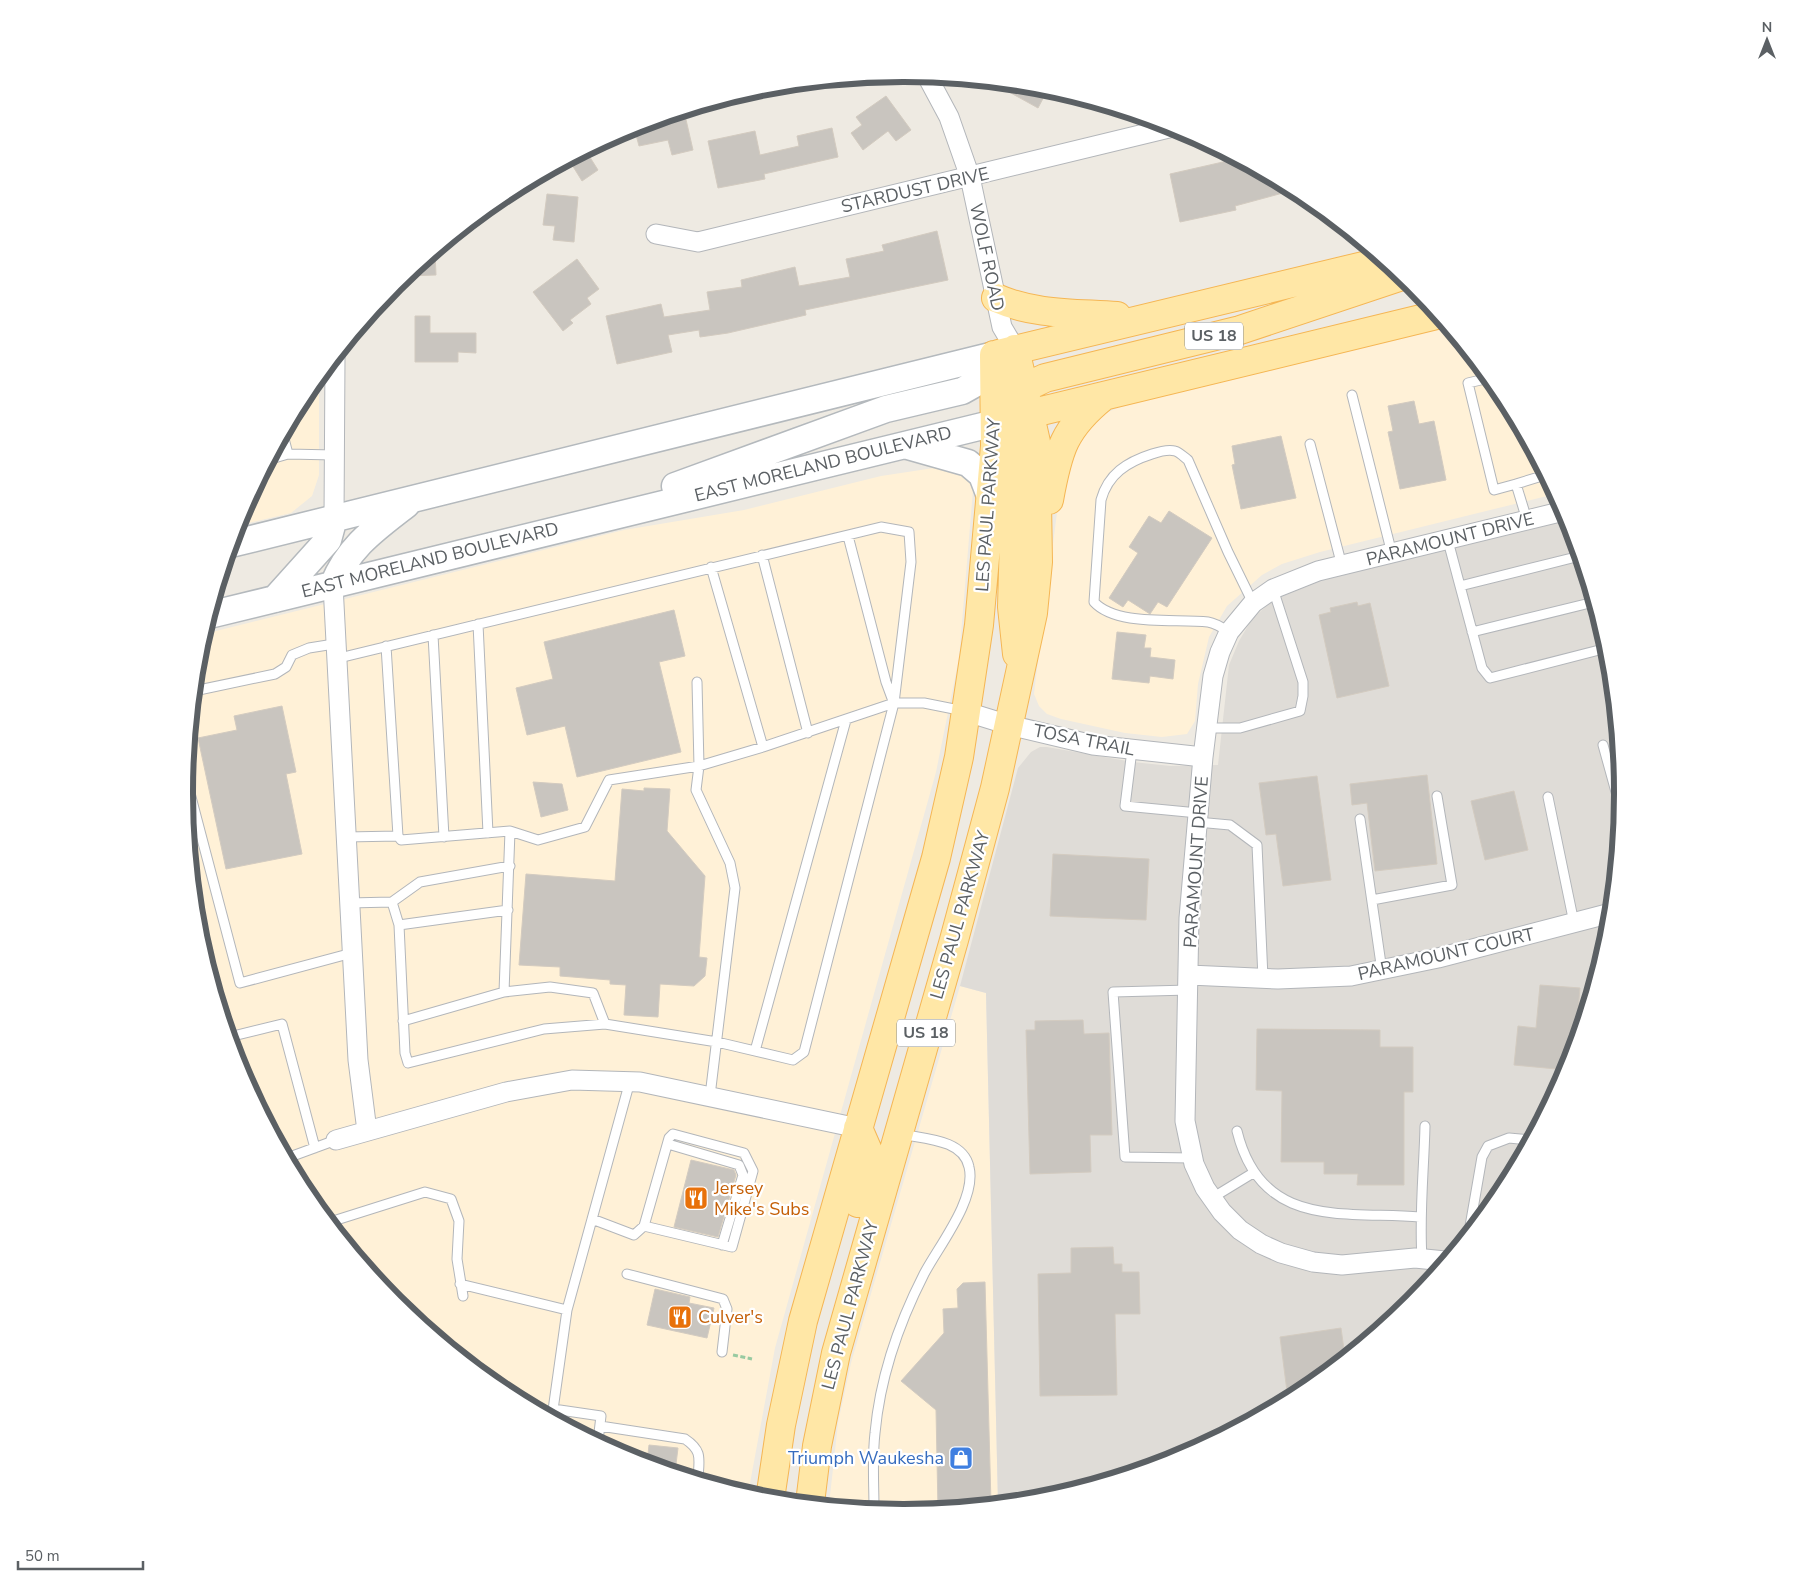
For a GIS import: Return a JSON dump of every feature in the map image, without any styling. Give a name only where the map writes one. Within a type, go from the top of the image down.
[{"type":"main road","points":[[239,542],[1144,318],[1376,263]]},
{"type":"main road","name":"US 18","points":[[1015,408],[1057,374],[1240,330],[1393,279]]},
{"type":"main road","points":[[996,298],[1016,307],[1035,311],[1144,318]]},
{"type":"main road","name":"EAST MORELAND BOULEVARD","points":[[216,614],[610,515],[905,445],[1015,408],[1108,394],[1430,317]]},
{"type":"main road","points":[[610,515],[698,477],[886,409],[962,391],[1002,354]]},
{"type":"main road","name":"LES PAUL PARKWAY","points":[[771,1491],[781,1425],[795,1354],[936,858],[960,757],[979,625],[990,496],[1015,408],[1002,354]]},
{"type":"main road","name":"LES PAUL PARKWAY","points":[[811,1497],[827,1392],[849,1302],[954,940],[995,788],[1034,613],[1038,562],[1036,442],[1015,408],[1002,354]]},
{"type":"main road","name":"US 18","points":[[1038,562],[1055,466],[1064,442],[1072,426],[1086,411],[1108,394]]},
{"type":"main road","points":[[1015,408],[1018,471],[1012,607],[1020,673]]},
{"type":"main road","points":[[905,445],[968,463],[982,475],[990,496]]},
{"type":"main road","points":[[333,585],[340,566],[355,546],[413,498]]},
{"type":"main road","points":[[275,599],[328,540],[334,518]]},
{"type":"main road","points":[[898,1134],[880,1105],[879,1093],[883,1071],[917,960],[918,921]]},
{"type":"main road","points":[[849,1302],[842,1262],[868,1166],[868,1151],[858,1128]]},
{"type":"street","name":"WOLF ROAD","points":[[931,83],[949,117],[970,177],[996,298],[1002,354]]},
{"type":"street","name":"STARDUST DRIVE","points":[[656,234],[698,242],[1159,131]]},
{"type":"street","points":[[334,518],[335,367]]},
{"type":"street","name":"PARAMOUNT DRIVE","points":[[1439,1260],[1422,1258],[1342,1265],[1298,1259],[1261,1244],[1240,1230],[1222,1212],[1212,1198],[1192,1158],[1185,1121],[1189,918],[1203,757],[1213,676],[1220,652],[1229,632],[1253,603],[1272,589],[1310,574],[1556,513]]},
{"type":"street","points":[[333,585],[358,1060],[367,1131]]},
{"type":"street","name":"TOSA TRAIL","points":[[967,712],[1009,725],[1093,745],[1203,757]]},
{"type":"street","name":"PARAMOUNT COURT","points":[[1189,982],[1263,978],[1319,979],[1382,972],[1603,915]]},
{"type":"street","points":[[336,1140],[506,1092],[548,1083],[590,1080],[630,1081],[858,1128]]},
{"type":"lane","points":[[1481,380],[1468,383],[1494,490],[1540,477]]},
{"type":"lane","points":[[1352,394],[1392,554]]},
{"type":"lane","points":[[286,443],[288,454]]},
{"type":"lane","points":[[1310,444],[1342,566]]},
{"type":"lane","points":[[1229,632],[1210,622],[1148,621],[1102,610],[1094,602],[1101,500],[1105,486],[1114,474],[1132,461],[1160,452],[1176,451],[1188,460],[1228,552],[1253,603]]},
{"type":"lane","points":[[278,457],[288,454],[334,455]]},
{"type":"lane","points":[[1516,484],[1527,520]]},
{"type":"lane","points":[[201,690],[275,674],[286,667],[292,655],[309,648],[335,651],[386,646],[711,566],[881,527],[909,532],[911,562],[894,703],[804,1052],[793,1060],[717,1042],[605,1024],[544,1029],[408,1063],[405,1053],[399,925],[392,902]]},
{"type":"lane","points":[[848,536],[886,682],[894,703]]},
{"type":"lane","points":[[1448,541],[1482,668],[1490,678],[1599,650]]},
{"type":"lane","points":[[762,555],[808,733]]},
{"type":"lane","points":[[1460,586],[1573,558]]},
{"type":"lane","points":[[711,566],[763,747]]},
{"type":"lane","points":[[1208,728],[1240,728],[1300,711],[1303,682],[1272,589]]},
{"type":"lane","points":[[1472,632],[1588,603]]},
{"type":"lane","points":[[478,624],[488,833]]},
{"type":"lane","points":[[433,635],[444,837]]},
{"type":"lane","points":[[386,646],[398,836],[401,840],[510,831],[538,840],[585,827],[609,780],[699,766],[808,733],[894,703],[924,703],[967,712]]},
{"type":"lane","points":[[698,682],[699,766],[696,790],[730,863],[735,888],[710,1096]]},
{"type":"lane","points":[[754,1051],[846,720]]},
{"type":"lane","points":[[1603,745],[1614,783]]},
{"type":"lane","points":[[1132,750],[1125,806],[1230,825],[1257,845],[1263,978]]},
{"type":"lane","points":[[1372,900],[1452,885],[1437,796]]},
{"type":"lane","points":[[1548,797],[1574,924]]},
{"type":"lane","points":[[194,807],[240,983],[352,952]]},
{"type":"lane","points":[[1360,819],[1382,972]]},
{"type":"lane","points":[[504,992],[510,831]]},
{"type":"lane","points":[[345,837],[398,836]]},
{"type":"lane","points":[[349,903],[392,902],[420,882],[510,866]]},
{"type":"lane","points":[[399,925],[508,910]]},
{"type":"lane","points":[[1189,982],[1113,992],[1125,1156],[1192,1158]]},
{"type":"lane","points":[[403,1021],[504,992],[550,987],[593,993],[605,1024]]},
{"type":"lane","points":[[236,1035],[282,1024],[315,1148]]},
{"type":"lane","points":[[553,1411],[567,1310],[630,1081]]},
{"type":"lane","points":[[1422,1258],[1420,1217],[1425,1126]]},
{"type":"lane","points":[[1236,1132],[1242,1152],[1253,1173],[1268,1188],[1299,1208],[1329,1214],[1420,1217]]},
{"type":"lane","points":[[592,1219],[634,1235],[644,1226],[669,1141],[673,1134],[744,1153],[753,1171],[732,1247],[644,1226]]},
{"type":"lane","points":[[874,1503],[875,1434],[893,1347],[925,1273],[957,1219],[967,1191],[970,1167],[962,1152],[944,1142],[898,1134]]},
{"type":"lane","points":[[1471,1220],[1482,1157],[1488,1146],[1509,1138],[1524,1139]]},
{"type":"lane","points":[[293,1156],[336,1140]]},
{"type":"lane","points":[[669,1141],[739,1166],[743,1176],[722,1245]]},
{"type":"lane","points":[[1212,1198],[1253,1173]]},
{"type":"lane","points":[[336,1220],[425,1192],[451,1199],[460,1221],[457,1259],[463,1296]]},
{"type":"lane","points":[[627,1274],[723,1299],[727,1309],[722,1352]]},
{"type":"lane","points":[[460,1284],[567,1310]]},
{"type":"lane","points":[[558,1413],[600,1416],[599,1434]]},
{"type":"lane","points":[[600,1426],[685,1439],[696,1446],[699,1453],[698,1473]]},
{"type":"path","points":[[732,1354],[752,1360]]},
{"type":"shaded area","points":[[1441,328],[1467,360],[1494,398],[1519,438],[1549,496],[1320,552],[1282,564],[1262,575],[1227,606],[1209,637],[1198,684],[1195,721],[1187,734],[1162,737],[1125,733],[1061,719],[1047,714],[1039,706],[1034,694],[1059,497],[1068,454],[1092,423],[1108,412],[1130,403]]},
{"type":"shaded area","points":[[319,390],[319,475],[312,496],[291,513],[246,524],[266,479],[288,438]]},
{"type":"shaded area","points":[[947,466],[972,480],[973,490],[959,658],[936,772],[775,1348],[749,1486],[675,1466],[632,1449],[589,1430],[509,1384],[471,1357],[401,1295],[340,1226],[313,1188],[288,1148],[266,1107],[247,1065],[217,977],[199,886],[195,839],[193,793],[199,700],[212,632],[624,530],[744,510],[881,476]]},
{"type":"shaded area","points":[[1560,522],[1590,609],[1600,654],[1608,700],[1614,793],[1608,886],[1590,977],[1576,1021],[1560,1065],[1541,1107],[1519,1148],[1467,1226],[1406,1295],[1336,1357],[1298,1384],[1259,1408],[1218,1430],[1175,1449],[1132,1466],[1087,1479],[1042,1490],[998,1497],[986,993],[960,986],[1018,768],[1031,752],[1040,747],[1171,766],[1218,765],[1229,665],[1239,641],[1252,619],[1271,602],[1289,591],[1315,582]]},
{"type":"shaded area","points":[[960,986],[986,993],[998,1497],[950,1502],[904,1504],[830,1499],[838,1423],[851,1363]]},
{"type":"building","points":[[1007,91],[1044,97],[1038,108]]},
{"type":"building","points":[[886,96],[911,130],[896,141],[888,131],[863,150],[851,133],[862,125],[856,117]]},
{"type":"building","points":[[685,117],[693,150],[672,155],[668,140],[639,146],[636,135]]},
{"type":"building","points":[[832,128],[838,157],[764,174],[765,179],[718,188],[708,141],[755,131],[760,155],[799,146],[797,136]]},
{"type":"building","points":[[589,156],[598,170],[582,181],[572,165]]},
{"type":"building","points":[[1227,161],[1283,193],[1235,206],[1236,210],[1180,222],[1170,174]]},
{"type":"building","points":[[547,194],[578,197],[574,242],[553,240],[555,226],[543,225]]},
{"type":"building","points":[[937,231],[948,280],[805,310],[806,315],[728,333],[700,337],[699,330],[668,335],[672,352],[617,364],[606,316],[661,304],[664,317],[710,310],[707,292],[742,287],[741,280],[795,267],[799,286],[850,277],[846,259],[884,251],[882,245]]},
{"type":"building","points":[[435,259],[436,275],[417,276]]},
{"type":"building","points":[[577,259],[599,289],[587,298],[591,304],[570,320],[573,323],[563,331],[533,292]]},
{"type":"building","points":[[415,316],[430,316],[430,333],[476,333],[476,353],[458,352],[458,362],[415,362]]},
{"type":"building","points":[[1414,401],[1419,424],[1434,421],[1446,480],[1400,489],[1388,432],[1393,431],[1388,406]]},
{"type":"building","points":[[1281,436],[1296,498],[1241,509],[1232,465],[1235,464],[1232,446]]},
{"type":"building","points":[[1169,511],[1212,538],[1167,607],[1158,602],[1150,614],[1128,600],[1123,607],[1109,598],[1138,553],[1129,547],[1149,516],[1161,523]]},
{"type":"building","points":[[1357,602],[1358,606],[1370,603],[1389,686],[1337,698],[1319,615],[1331,612],[1330,608]]},
{"type":"building","points":[[674,610],[685,656],[659,662],[681,752],[577,777],[565,726],[527,735],[516,688],[553,679],[544,642]]},
{"type":"building","points":[[1117,632],[1146,635],[1144,648],[1151,648],[1150,657],[1175,660],[1173,679],[1150,676],[1149,683],[1112,679]]},
{"type":"building","points":[[282,706],[296,772],[286,774],[302,854],[226,869],[198,738],[237,730],[234,716]]},
{"type":"building","points":[[1427,775],[1437,864],[1375,871],[1367,803],[1352,805],[1350,784]]},
{"type":"building","points":[[1317,776],[1331,880],[1283,886],[1276,834],[1266,835],[1259,783]]},
{"type":"building","points":[[533,782],[562,784],[568,810],[541,817]]},
{"type":"building","points":[[644,788],[670,789],[667,831],[705,876],[699,957],[707,958],[705,976],[694,986],[660,984],[658,1017],[624,1015],[626,985],[610,984],[610,980],[560,976],[560,967],[519,965],[526,874],[615,881],[622,789],[644,791]]},
{"type":"building","points":[[1514,791],[1528,850],[1485,860],[1471,801]]},
{"type":"building","points":[[1053,854],[1149,859],[1146,920],[1050,916]]},
{"type":"building","points":[[1540,985],[1580,988],[1578,1016],[1558,1069],[1514,1065],[1518,1026],[1536,1028]]},
{"type":"building","points":[[1083,1020],[1084,1034],[1109,1033],[1112,1135],[1090,1135],[1091,1172],[1030,1174],[1026,1030],[1035,1030],[1035,1021]]},
{"type":"building","points":[[1257,1029],[1380,1030],[1380,1047],[1413,1047],[1413,1092],[1404,1092],[1404,1185],[1357,1185],[1358,1174],[1324,1174],[1324,1162],[1281,1162],[1282,1091],[1256,1090]]},
{"type":"building","points":[[691,1160],[734,1170],[736,1175],[718,1237],[674,1227]]},
{"type":"building","points":[[1113,1247],[1114,1264],[1122,1264],[1122,1272],[1139,1272],[1140,1314],[1115,1314],[1117,1395],[1040,1396],[1038,1274],[1071,1273],[1071,1248]]},
{"type":"building","points":[[985,1282],[991,1498],[938,1503],[936,1410],[901,1381],[944,1333],[943,1309],[958,1308],[957,1289],[963,1283]]},
{"type":"building","name":"Culver's","points":[[655,1289],[690,1297],[689,1303],[714,1308],[707,1338],[647,1325]]},
{"type":"building","points":[[1341,1328],[1344,1350],[1287,1391],[1280,1337]]},
{"type":"building","points":[[649,1445],[678,1448],[676,1466],[648,1455]]},
{"type":"place","name":"Jersey Mike's Subs","points":[[696,1198]]},
{"type":"place","name":"Culver's","points":[[680,1317]]},
{"type":"place","name":"Triumph Waukesha","points":[[961,1458]]}]
